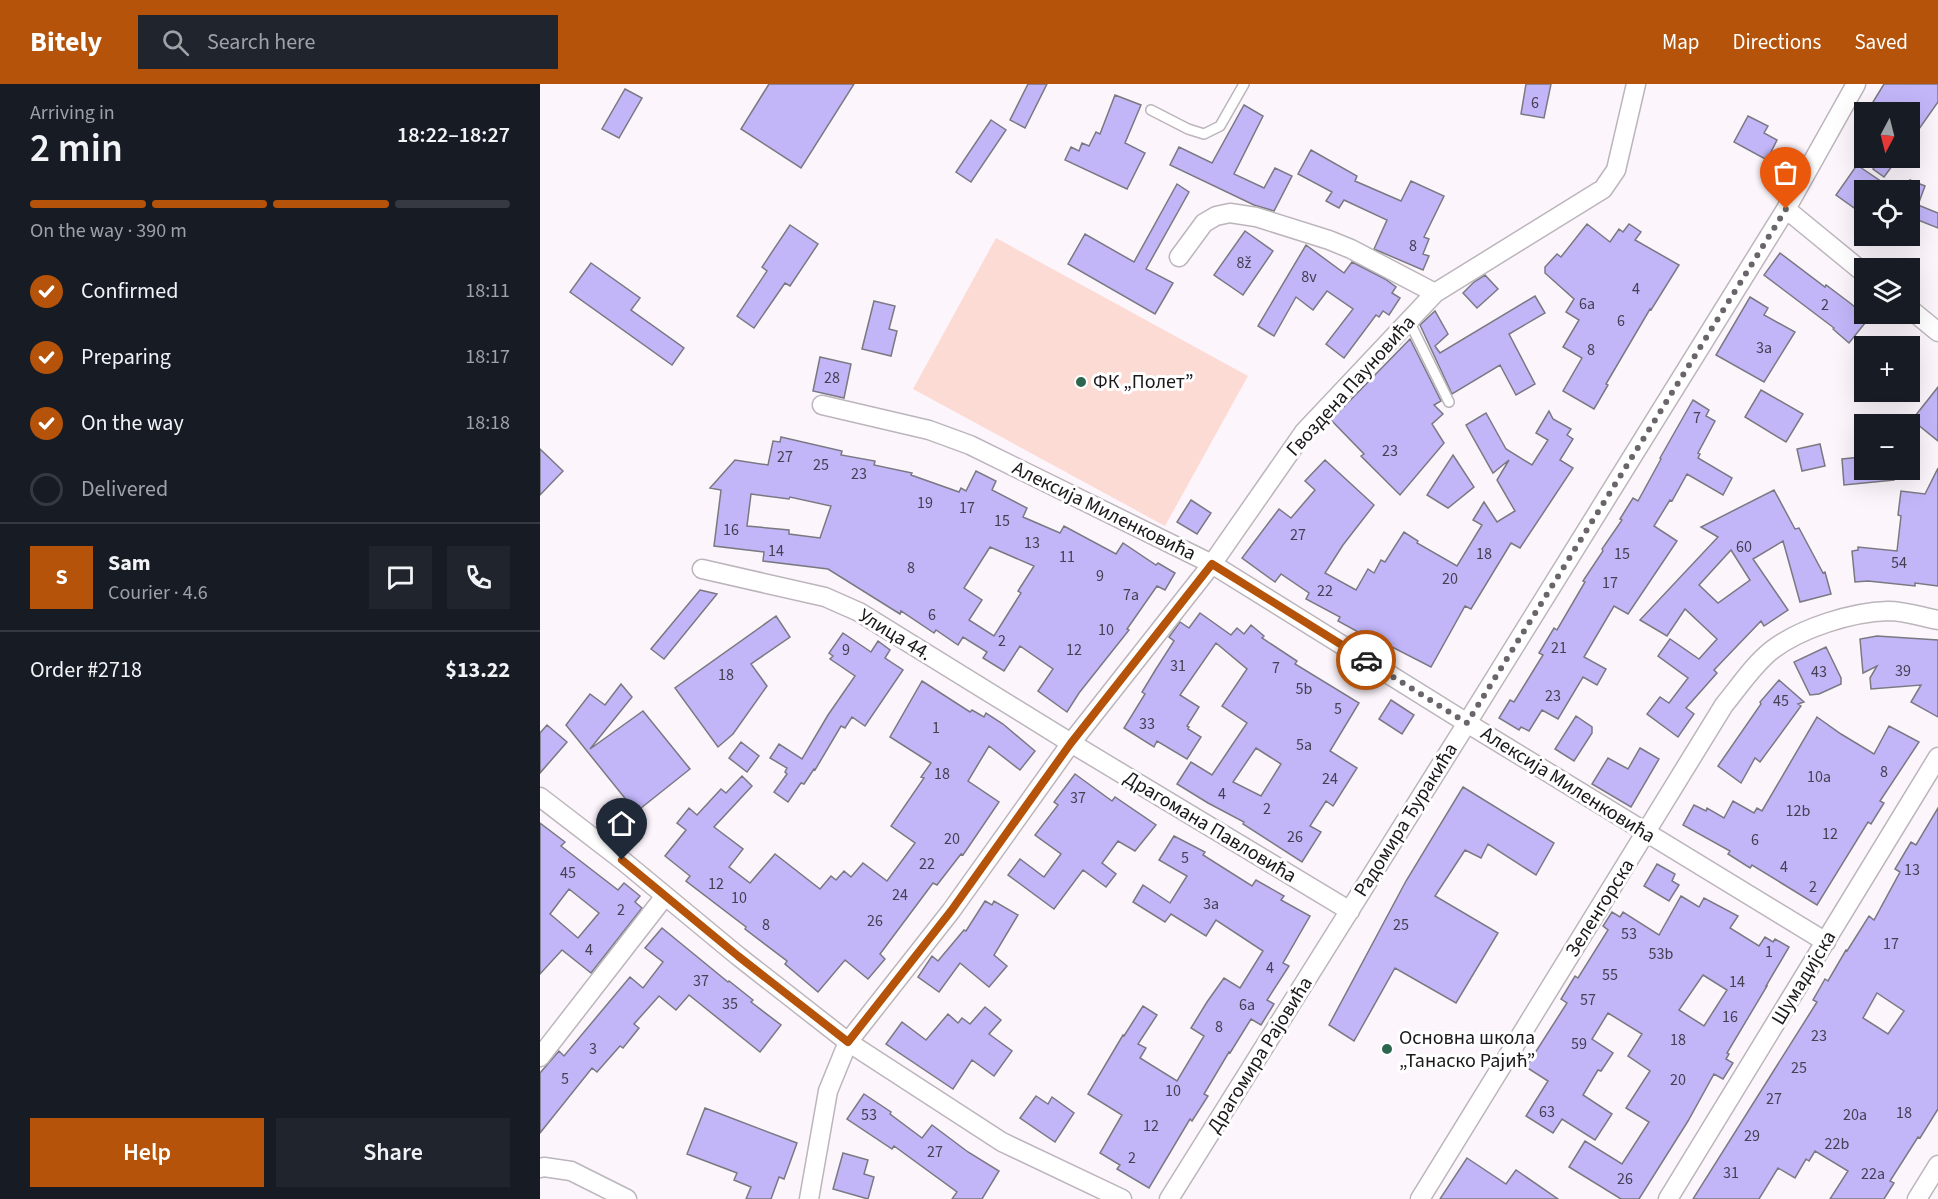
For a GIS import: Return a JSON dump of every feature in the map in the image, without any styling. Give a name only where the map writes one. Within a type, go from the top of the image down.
[{"type":"street","name":"Гвоздена Пауновића","points":[[809,1199],[828,1091],[848,1042],[951,911],[1071,743],[1212,564],[1304,432],[1435,293],[1603,189],[1616,170],[1636,84]]},
{"type":"street","name":"Радомира Ђуракића","points":[[1350,911],[1786,209],[1856,84]]},
{"type":"street","points":[[1786,209],[1854,265]]},
{"type":"street","points":[[1179,257],[1204,223],[1216,216],[1230,213],[1256,217],[1329,240],[1435,293]]},
{"type":"street","points":[[1920,317],[1938,332]]},
{"type":"street","name":"Алексија Миленковића","points":[[822,405],[929,430],[970,445],[1212,564],[1826,942]]},
{"type":"street","name":"Улица 44.","points":[[702,569],[825,597],[859,612],[1071,743]]},
{"type":"street","name":"Зеленгорска","points":[[1420,1199],[1724,705],[1754,669],[1772,650],[1829,622],[1872,612],[1890,611],[1938,620]]},
{"type":"street","name":"Драгомана Павловића","points":[[1071,743],[1350,911]]},
{"type":"street","name":"Шумадијска","points":[[1668,1199],[1938,757]]},
{"type":"street","points":[[540,797],[848,1042],[1002,1142],[1122,1199]]},
{"type":"street","points":[[540,1057],[665,897]]},
{"type":"street","name":"Драгомира Рајовића","points":[[1169,1199],[1350,911]]},
{"type":"street","points":[[1917,1199],[1938,1165]]},
{"type":"street","points":[[540,1168],[571,1171],[627,1199]]},
{"type":"lane","points":[[1152,110],[1188,129],[1204,134],[1220,126],[1244,84]]},
{"type":"lane","points":[[1409,321],[1449,402]]},
{"type":"shaded area","name":"ФК „Полет”","points":[[996,238],[1248,376],[1165,526],[913,389]]},
{"type":"building","points":[[769,84],[854,84],[801,168],[741,129]]},
{"type":"building","points":[[1028,84],[1047,84],[1025,128],[1010,120]]},
{"type":"building","points":[[1526,84],[1551,84],[1544,118],[1521,114]]},
{"type":"building","points":[[1884,84],[1938,84],[1938,102],[1920,128],[1920,102],[1873,102]]},
{"type":"building","points":[[625,89],[642,98],[619,138],[602,129]]},
{"type":"building","points":[[1115,95],[1141,105],[1125,143],[1145,153],[1127,189],[1065,160],[1071,147],[1079,151],[1082,143],[1089,146],[1096,132],[1100,134]]},
{"type":"building","points":[[1244,105],[1263,116],[1234,174],[1264,188],[1275,168],[1292,176],[1274,211],[1254,205],[1170,165],[1179,147],[1212,163]]},
{"type":"building","points":[[1748,116],[1768,126],[1764,133],[1777,140],[1767,160],[1734,142]]},
{"type":"building","points":[[991,120],[1006,130],[971,182],[956,172]]},
{"type":"building","points":[[1311,150],[1357,176],[1355,181],[1401,201],[1411,181],[1444,196],[1424,237],[1429,239],[1423,254],[1429,256],[1423,270],[1374,249],[1387,220],[1344,200],[1339,208],[1326,201],[1332,192],[1298,174]]},
{"type":"building","points":[[1855,168],[1861,168],[1879,180],[1854,180],[1854,208],[1836,195]]},
{"type":"building","points":[[1874,168],[1891,168],[1884,177]]},
{"type":"building","points":[[1177,184],[1189,192],[1146,269],[1173,283],[1155,314],[1068,264],[1085,234],[1134,262]]},
{"type":"building","points":[[1920,184],[1925,186],[1920,200]]},
{"type":"building","points":[[1920,206],[1938,213],[1938,228],[1920,221]]},
{"type":"building","points":[[1587,224],[1610,242],[1619,229],[1623,232],[1629,224],[1641,232],[1635,240],[1679,265],[1650,309],[1594,409],[1563,391],[1582,358],[1563,347],[1579,320],[1566,312],[1574,299],[1545,273],[1545,267],[1557,254],[1561,257]]},
{"type":"building","points":[[790,225],[818,244],[790,286],[785,283],[754,328],[737,316],[767,271],[762,267]]},
{"type":"building","points":[[1245,231],[1273,251],[1243,295],[1214,275]]},
{"type":"building","points":[[1306,245],[1344,273],[1352,262],[1385,279],[1396,287],[1392,293],[1400,298],[1389,315],[1383,311],[1379,317],[1376,315],[1344,358],[1326,344],[1353,309],[1327,291],[1313,310],[1296,297],[1274,336],[1258,326]]},
{"type":"building","points":[[1780,253],[1854,306],[1854,324],[1864,324],[1849,343],[1834,328],[1764,275]]},
{"type":"building","points":[[591,263],[640,298],[631,310],[684,348],[672,365],[570,292]]},
{"type":"building","points":[[1485,275],[1498,289],[1477,308],[1463,293]]},
{"type":"building","points":[[1535,296],[1545,313],[1509,334],[1535,384],[1516,395],[1500,365],[1452,394],[1420,325],[1435,311],[1448,334],[1435,346],[1440,353]]},
{"type":"building","points":[[1750,297],[1768,308],[1764,315],[1795,332],[1764,382],[1716,355]]},
{"type":"building","points":[[874,301],[895,306],[889,329],[897,331],[891,356],[862,349]]},
{"type":"building","points":[[1410,339],[1441,401],[1434,405],[1443,414],[1432,424],[1444,443],[1400,495],[1361,456],[1364,454],[1331,420]]},
{"type":"building","points":[[820,357],[851,364],[844,398],[813,391]]},
{"type":"building","points":[[1938,387],[1938,441],[1920,426],[1920,414],[1917,414]]},
{"type":"building","points":[[1761,390],[1803,414],[1786,442],[1745,417]]},
{"type":"building","points":[[1693,400],[1709,410],[1706,416],[1715,421],[1698,453],[1700,454],[1698,458],[1732,478],[1723,495],[1687,474],[1672,501],[1670,500],[1654,526],[1677,541],[1628,614],[1614,606],[1584,657],[1606,669],[1597,685],[1583,677],[1558,719],[1542,710],[1529,731],[1521,727],[1519,730],[1499,718],[1510,700],[1514,702],[1543,655],[1539,653],[1554,628],[1557,630],[1585,582],[1583,581],[1622,520],[1620,519],[1633,498],[1638,501]]},
{"type":"building","points":[[1549,411],[1553,419],[1571,429],[1567,435],[1573,439],[1560,460],[1573,468],[1520,548],[1511,543],[1471,609],[1465,606],[1431,667],[1338,621],[1340,617],[1306,599],[1309,593],[1281,574],[1275,582],[1242,558],[1279,509],[1291,518],[1315,490],[1305,481],[1325,460],[1374,505],[1325,573],[1356,590],[1368,569],[1374,573],[1381,560],[1385,562],[1404,532],[1418,541],[1417,543],[1457,566],[1482,525],[1473,520],[1484,502],[1497,522],[1515,511],[1497,480],[1509,460],[1493,473],[1466,425],[1486,413],[1506,449],[1532,465],[1548,440],[1536,433]]},
{"type":"building","points":[[781,437],[842,451],[841,455],[875,461],[874,465],[912,473],[911,475],[959,492],[961,488],[966,491],[976,471],[996,481],[992,490],[1027,508],[1023,517],[1060,533],[1064,526],[1116,554],[1123,543],[1156,565],[1158,563],[1175,573],[1165,590],[1157,586],[1127,629],[1129,630],[1079,693],[1067,712],[1038,691],[1053,669],[1020,646],[1004,671],[983,658],[987,652],[963,637],[958,645],[936,630],[934,633],[828,569],[763,561],[764,552],[714,546],[721,490],[710,488],[735,460],[768,465],[773,441],[780,442]],"holes":[[[751,494],[789,499],[790,497],[831,506],[820,538],[789,534],[789,530],[747,526]],[[990,547],[1034,566],[1018,591],[1021,593],[994,636],[969,620],[982,600],[964,588]]]},
{"type":"building","points":[[1820,444],[1825,466],[1802,471],[1797,449]]},
{"type":"building","points":[[540,449],[563,471],[540,495]]},
{"type":"building","points":[[1453,455],[1474,487],[1448,508],[1427,495]]},
{"type":"building","points":[[1854,458],[1854,480],[1894,480],[1844,485],[1842,459]]},
{"type":"building","points":[[1938,468],[1938,586],[1915,583],[1915,586],[1868,581],[1855,582],[1852,551],[1858,550],[1858,547],[1897,551],[1901,491],[1925,494]]},
{"type":"building","points":[[1774,490],[1795,529],[1799,528],[1823,573],[1825,572],[1831,594],[1800,602],[1783,541],[1753,559],[1788,610],[1764,626],[1761,621],[1714,670],[1717,673],[1686,708],[1694,714],[1678,737],[1647,714],[1660,697],[1669,703],[1688,678],[1658,656],[1670,639],[1699,659],[1717,639],[1685,609],[1667,636],[1640,620],[1718,537],[1701,527]],"holes":[[[1731,550],[1750,580],[1718,603],[1699,585]]]},
{"type":"building","points":[[1191,500],[1211,513],[1197,534],[1177,522]]},
{"type":"building","points":[[700,590],[717,594],[664,659],[651,649]]},
{"type":"building","points":[[1200,613],[1231,635],[1237,628],[1244,634],[1251,625],[1264,636],[1262,638],[1297,661],[1295,664],[1359,703],[1330,751],[1357,768],[1333,806],[1326,801],[1310,826],[1321,832],[1302,862],[1243,824],[1244,822],[1177,784],[1191,762],[1212,775],[1247,723],[1222,706],[1247,669],[1216,643],[1180,695],[1199,707],[1187,726],[1201,737],[1187,759],[1157,741],[1154,747],[1124,728],[1145,694],[1142,692],[1174,641],[1169,637],[1180,622],[1189,628]],"holes":[[[1256,748],[1281,764],[1261,796],[1233,782]]]},
{"type":"building","points":[[776,616],[790,637],[751,664],[767,686],[733,734],[718,747],[675,688]]},
{"type":"building","points":[[843,633],[871,652],[878,641],[890,650],[885,658],[903,670],[865,726],[852,717],[845,728],[841,726],[815,770],[804,784],[801,783],[788,802],[774,792],[787,774],[785,772],[787,768],[770,758],[779,744],[802,759],[855,676],[830,659],[833,656],[829,653]]},
{"type":"building","points":[[1877,636],[1938,640],[1938,717],[1911,702],[1921,685],[1871,689],[1870,678],[1877,666],[1863,673],[1860,639]]},
{"type":"building","points":[[1826,647],[1841,678],[1841,684],[1819,694],[1810,695],[1794,662]]},
{"type":"building","points":[[1779,680],[1804,702],[1798,704],[1801,706],[1760,762],[1755,758],[1741,783],[1718,766],[1761,704],[1760,702]]},
{"type":"building","points":[[922,681],[970,712],[972,710],[984,717],[986,713],[1035,751],[1020,770],[989,746],[968,781],[999,802],[963,855],[961,854],[937,885],[933,883],[880,954],[885,959],[868,979],[845,960],[818,992],[785,964],[787,961],[686,881],[690,876],[665,856],[686,830],[677,823],[689,808],[697,815],[721,789],[726,793],[742,776],[752,786],[714,827],[743,849],[729,867],[750,883],[775,854],[820,889],[831,876],[836,880],[844,871],[851,877],[863,863],[887,881],[915,843],[891,826],[924,778],[921,777],[931,763],[890,737]]},
{"type":"building","points":[[621,684],[632,697],[590,749],[643,711],[690,769],[636,812],[566,725],[590,694],[605,705]]},
{"type":"building","points":[[1391,700],[1414,715],[1402,734],[1379,719]]},
{"type":"building","points":[[1576,716],[1592,727],[1592,733],[1574,761],[1555,749]]},
{"type":"building","points":[[1817,717],[1874,754],[1889,726],[1919,742],[1880,801],[1884,803],[1871,824],[1868,822],[1817,905],[1752,865],[1750,868],[1728,854],[1730,851],[1683,825],[1694,805],[1706,811],[1707,808],[1724,818],[1733,801],[1754,813],[1757,808],[1762,811]]},
{"type":"building","points":[[547,725],[567,742],[540,773],[540,733]]},
{"type":"building","points":[[741,742],[759,756],[747,772],[729,758]]},
{"type":"building","points":[[1640,748],[1659,759],[1631,807],[1592,784],[1608,758],[1628,769]]},
{"type":"building","points":[[1075,774],[1112,801],[1115,797],[1156,825],[1135,851],[1118,841],[1102,863],[1116,874],[1106,887],[1083,870],[1054,909],[1008,875],[1020,859],[1044,877],[1061,854],[1035,835],[1058,805],[1054,802]]},
{"type":"building","points":[[1463,787],[1554,843],[1536,875],[1488,844],[1481,858],[1465,850],[1435,896],[1498,933],[1456,1003],[1395,968],[1354,1041],[1329,1025],[1406,881]]},
{"type":"building","points":[[1938,808],[1938,1109],[1890,1181],[1894,1183],[1884,1199],[1830,1199],[1848,1171],[1815,1151],[1809,1161],[1806,1159],[1795,1178],[1778,1168],[1759,1199],[1693,1199],[1817,1002],[1813,1000],[1825,979],[1828,981],[1869,916],[1874,920],[1900,872],[1895,869],[1911,842],[1916,845]],"holes":[[[1877,993],[1904,1011],[1888,1034],[1863,1018]]]},
{"type":"building","points":[[540,823],[565,842],[561,846],[618,890],[624,883],[640,896],[635,902],[642,908],[591,973],[562,950],[540,974]],"holes":[[[569,889],[599,913],[578,938],[550,914]]]},
{"type":"building","points":[[1174,836],[1205,852],[1203,855],[1252,886],[1256,880],[1284,896],[1281,900],[1310,916],[1283,963],[1289,966],[1267,1000],[1274,1004],[1261,1025],[1251,1019],[1204,1094],[1208,1096],[1192,1121],[1190,1119],[1149,1188],[1117,1169],[1120,1165],[1100,1153],[1122,1115],[1088,1094],[1143,1006],[1157,1015],[1138,1044],[1146,1048],[1140,1058],[1177,1081],[1204,1036],[1191,1028],[1207,1002],[1224,978],[1240,988],[1263,951],[1216,920],[1206,936],[1171,914],[1165,922],[1133,902],[1143,885],[1170,903],[1187,876],[1159,860]]},
{"type":"building","points":[[1657,864],[1675,874],[1672,881],[1679,885],[1669,901],[1644,886]]},
{"type":"building","points":[[1681,896],[1699,907],[1704,898],[1738,916],[1730,928],[1759,946],[1765,937],[1773,942],[1775,939],[1789,947],[1727,1053],[1729,1054],[1726,1059],[1733,1063],[1723,1079],[1714,1074],[1688,1121],[1639,1199],[1621,1199],[1569,1167],[1585,1141],[1622,1164],[1649,1122],[1626,1108],[1650,1071],[1628,1056],[1642,1034],[1608,1013],[1592,1039],[1613,1053],[1601,1071],[1598,1070],[1583,1095],[1612,1114],[1595,1140],[1562,1119],[1553,1133],[1526,1116],[1548,1081],[1526,1067],[1567,1003],[1561,999],[1575,976],[1578,978],[1608,930],[1603,926],[1612,912],[1620,917],[1623,912],[1659,935]],"holes":[[[1703,975],[1727,990],[1704,1026],[1679,1010]]]},
{"type":"building","points":[[985,901],[992,905],[994,901],[1018,915],[994,955],[1007,966],[989,987],[960,963],[939,992],[918,977],[932,956],[938,961],[964,930],[966,931]]},
{"type":"building","points":[[662,928],[781,1025],[760,1052],[689,995],[676,1010],[659,996],[634,1024],[639,1028],[623,1048],[620,1046],[597,1072],[592,1068],[540,1133],[540,1073],[559,1051],[564,1056],[630,977],[643,988],[663,962],[645,948]]},
{"type":"building","points":[[985,1007],[1001,1020],[989,1034],[1012,1051],[994,1076],[972,1060],[953,1089],[886,1044],[902,1022],[926,1040],[948,1014],[958,1023],[962,1018],[970,1024]]},
{"type":"building","points":[[864,1094],[891,1112],[890,1114],[922,1138],[932,1125],[968,1152],[999,1171],[982,1199],[952,1199],[957,1192],[894,1146],[892,1149],[847,1119]]},
{"type":"building","points":[[1036,1096],[1048,1104],[1052,1097],[1074,1113],[1055,1142],[1020,1118]]},
{"type":"building","points":[[705,1108],[797,1143],[784,1179],[779,1177],[771,1199],[746,1199],[751,1187],[734,1180],[737,1173],[687,1154]]},
{"type":"building","points":[[843,1153],[868,1160],[864,1174],[874,1177],[868,1199],[833,1189]]},
{"type":"building","points":[[1467,1158],[1506,1184],[1516,1170],[1558,1199],[1440,1199]]},
{"type":"way so far","points":[[1366,660],[1467,723],[1786,209]]},
{"type":"place","name":"ФК „Полет”","points":[[1081,382]]},
{"type":"place","name":"Основна школа „Танаско Рајић”","points":[[1387,1049]]},
{"type":"route","points":[[622,860],[738,956],[848,1042],[951,911],[1071,743],[1212,564],[1366,660]]}]
